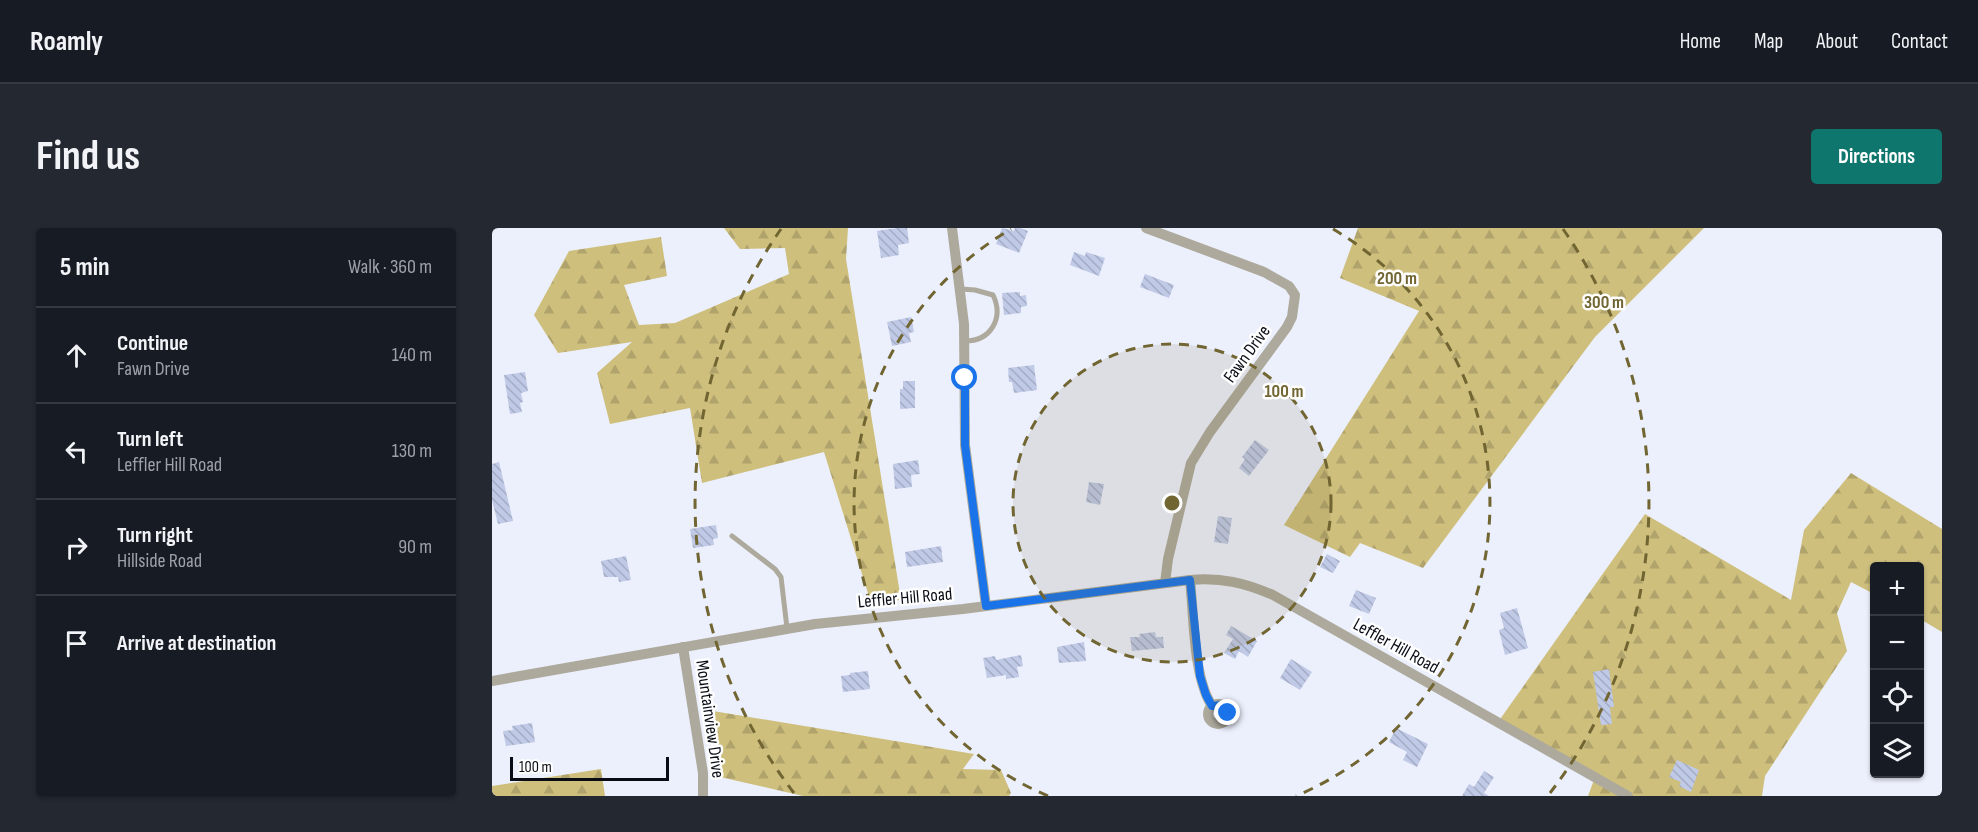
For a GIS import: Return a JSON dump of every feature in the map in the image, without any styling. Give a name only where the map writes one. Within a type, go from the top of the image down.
[{"type":"street","points":[[952,228],[965,341],[965,445],[986,606]]},
{"type":"street","name":"Fawn Drive","points":[[1146,228],[1264,272],[1288,286],[1295,295],[1292,317],[1287,327],[1210,432],[1191,463],[1168,559],[1166,583]]},
{"type":"street","points":[[1190,580],[1200,676],[1212,706]]},
{"type":"street","name":"Leffler Hill Road","points":[[492,681],[787,628],[853,619],[986,606],[1190,580],[1231,581],[1256,587],[1273,595],[1628,796]]},
{"type":"street","name":"Mountainview Drive","points":[[683,647],[703,773],[703,796]]},
{"type":"lane","points":[[960,289],[993,295],[998,306],[997,315],[987,335],[977,341],[965,341]]},
{"type":"lane","points":[[732,536],[775,569],[781,577],[787,628]]},
{"type":"green space","points":[[724,228],[848,228],[846,259],[901,600],[871,603],[824,452],[702,483],[690,408],[610,424],[597,373],[632,342],[558,353],[534,315],[569,251],[661,237],[667,276],[624,285],[639,325],[675,323],[789,274],[785,248],[740,249]]},
{"type":"green space","points":[[1358,228],[1704,228],[1595,337],[1423,568],[1360,543],[1350,557],[1284,525],[1419,311],[1340,278]]},
{"type":"green space","points":[[1851,473],[1942,529],[1942,632],[1924,621],[1924,562],[1870,562],[1870,592],[1851,582],[1837,613],[1847,651],[1765,776],[1762,796],[1588,796],[1595,777],[1498,722],[1645,514],[1791,600],[1804,530]]},
{"type":"green space","points":[[707,710],[974,754],[963,769],[1001,770],[1011,793],[1009,796],[803,796],[720,777]]},
{"type":"green space","points":[[601,769],[605,796],[492,796],[492,786]]},
{"type":"building","points":[[907,228],[909,243],[898,245],[899,255],[881,258],[877,231]]},
{"type":"building","points":[[1002,228],[1014,231],[1015,228],[1020,228],[1028,231],[1019,253],[996,244]]},
{"type":"building","points":[[1074,252],[1085,256],[1086,252],[1105,258],[1099,276],[1070,265]]},
{"type":"building","points":[[1145,274],[1174,285],[1169,298],[1140,287]]},
{"type":"building","points":[[1020,292],[1020,296],[1026,295],[1027,306],[1021,307],[1021,313],[1004,315],[1002,293]]},
{"type":"building","points":[[911,317],[914,332],[909,333],[911,342],[892,346],[887,322]]},
{"type":"building","points":[[1034,365],[1037,390],[1014,393],[1012,382],[1009,382],[1008,368]]},
{"type":"building","points":[[525,372],[528,391],[521,393],[522,412],[510,414],[504,375]]},
{"type":"building","points":[[903,381],[915,381],[915,408],[900,409],[900,389],[903,389]]},
{"type":"building","points":[[1255,440],[1269,450],[1249,476],[1239,468],[1245,459],[1242,457]]},
{"type":"building","points":[[918,460],[920,474],[911,475],[912,487],[895,489],[893,464]]},
{"type":"building","points":[[499,462],[513,521],[498,524],[492,500],[492,464]]},
{"type":"building","points":[[1089,482],[1104,484],[1100,505],[1086,502]]},
{"type":"building","points":[[1218,516],[1232,518],[1228,544],[1214,542]]},
{"type":"building","points":[[716,525],[718,538],[713,539],[714,545],[693,548],[690,529]]},
{"type":"building","points":[[941,546],[943,562],[907,567],[905,552]]},
{"type":"building","points":[[1327,554],[1340,561],[1333,573],[1320,567]]},
{"type":"building","points":[[626,556],[631,580],[619,582],[618,577],[604,577],[601,561]]},
{"type":"building","points":[[1356,590],[1376,598],[1369,614],[1349,606]]},
{"type":"building","points":[[1517,608],[1528,648],[1505,655],[1499,630],[1504,628],[1500,613]]},
{"type":"building","points":[[1231,626],[1257,641],[1248,657],[1239,651],[1235,659],[1224,653],[1233,639],[1226,635]]},
{"type":"building","points":[[1155,632],[1156,637],[1163,637],[1164,648],[1132,651],[1130,637],[1140,637],[1139,634]]},
{"type":"building","points":[[1084,642],[1086,661],[1059,663],[1057,647]]},
{"type":"building","points":[[1021,655],[1023,666],[1017,667],[1019,677],[1006,679],[1006,675],[987,678],[983,658],[995,656],[996,660]]},
{"type":"building","points":[[1291,659],[1312,672],[1300,690],[1280,678]]},
{"type":"building","points":[[1609,669],[1614,707],[1610,707],[1612,724],[1601,725],[1593,672]]},
{"type":"building","points":[[868,671],[870,689],[843,692],[841,676]]},
{"type":"building","points":[[532,723],[535,742],[506,746],[503,731],[513,730],[512,726]]},
{"type":"building","points":[[1396,728],[1428,744],[1417,767],[1403,760],[1407,752],[1389,742]]},
{"type":"building","points":[[1677,760],[1699,770],[1691,792],[1679,786],[1681,782],[1669,777]]},
{"type":"building","points":[[1484,771],[1494,777],[1484,793],[1489,796],[1462,796],[1469,784],[1474,787]]},
{"type":"route","points":[[965,378],[963,424],[986,606],[1190,580],[1202,686],[1212,706],[1222,705],[1228,713]]}]
